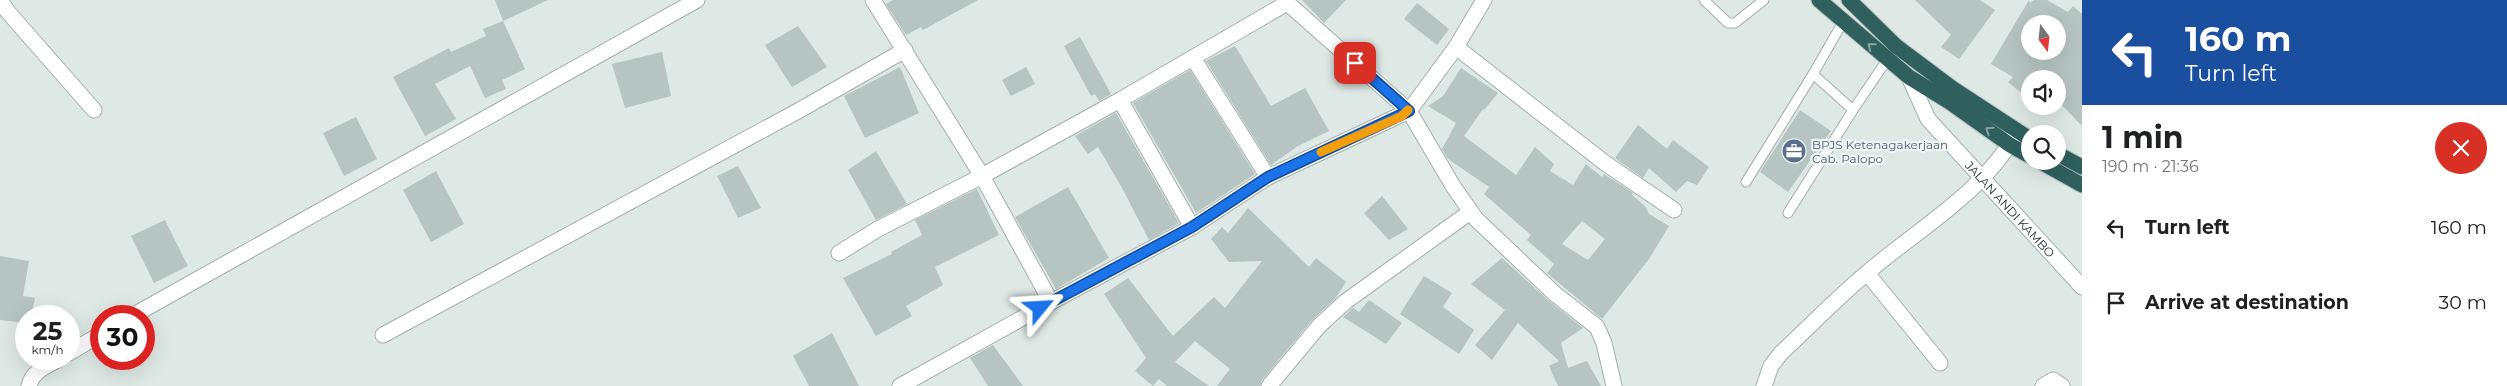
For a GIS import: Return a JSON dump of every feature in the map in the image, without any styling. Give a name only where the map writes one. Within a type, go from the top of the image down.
[{"type":"highway","points":[[1819,0],[1909,77],[2021,151]]},
{"type":"highway","points":[[1849,0],[1896,46],[2021,133]]},
{"type":"highway","points":[[1909,77],[1917,62]]},
{"type":"highway","points":[[2066,159],[2082,168]]},
{"type":"highway","points":[[2055,170],[2082,185]]},
{"type":"street","points":[[0,0],[8,12],[94,110]]},
{"type":"street","points":[[152,305],[697,0]]},
{"type":"street","points":[[873,0],[982,176],[1051,302]]},
{"type":"street","points":[[900,386],[1051,302],[1192,227],[1268,177],[1409,111],[1456,47],[1484,0]]},
{"type":"street","points":[[838,253],[1120,100],[1286,1],[1409,111],[1470,212],[1555,294],[1597,327],[1604,343],[1614,386]]},
{"type":"street","points":[[1456,47],[1605,163],[1674,210]]},
{"type":"street","points":[[383,336],[798,111],[905,50]]},
{"type":"street","points":[[1192,58],[1268,177]]},
{"type":"street","name":"JALAN ANDI KAMBO","points":[[1909,77],[1928,119],[1984,178],[2082,288]]},
{"type":"street","points":[[1120,100],[1192,227]]},
{"type":"street","points":[[1764,386],[1771,366],[1781,353],[1867,273],[1984,178],[2010,145],[2021,137]]},
{"type":"street","points":[[1269,386],[1319,326],[1345,302],[1470,212]]},
{"type":"street","points":[[1867,273],[1940,363]]},
{"type":"street","points":[[29,386],[37,372],[40,370]]},
{"type":"street","points":[[2043,386],[2053,380],[2062,386]]},
{"type":"lane","points":[[1704,0],[1728,23],[1735,23],[1764,0]]},
{"type":"lane","points":[[1746,182],[1843,22]]},
{"type":"lane","points":[[1788,213],[1887,60]]},
{"type":"lane","points":[[1812,74],[1853,110]]},
{"type":"building","points":[[495,0],[548,0],[503,21]]},
{"type":"building","points":[[893,0],[978,0],[923,30],[921,27],[906,35],[886,4]]},
{"type":"building","points":[[1302,0],[1346,0],[1324,23]]},
{"type":"building","points":[[1915,0],[1980,0],[1995,10],[1959,59],[1941,47],[1951,35]]},
{"type":"building","points":[[2029,0],[2030,3],[2034,0],[2047,0],[2068,12],[2073,6],[2082,14],[2082,126],[2066,109],[2066,70],[2021,70],[2021,93],[2008,82],[2013,77],[1991,64]]},
{"type":"building","points":[[1417,3],[1449,29],[1437,45],[1404,19]]},
{"type":"building","points":[[503,21],[525,69],[502,80],[506,89],[485,98],[470,66],[435,84],[456,119],[425,136],[393,77],[449,48],[451,52],[486,36],[483,29]]},
{"type":"building","points":[[798,26],[827,67],[792,87],[765,45]]},
{"type":"building","points":[[1080,37],[1111,94],[1099,101],[1095,94],[1091,96],[1064,46]]},
{"type":"building","points":[[1235,46],[1271,106],[1305,88],[1329,131],[1298,146],[1271,165],[1206,61]]},
{"type":"building","points":[[662,52],[671,96],[625,108],[612,64]]},
{"type":"building","points":[[900,67],[919,113],[865,138],[844,96]]},
{"type":"building","points":[[1026,67],[1035,84],[1011,96],[1002,80]]},
{"type":"building","points":[[1461,68],[1498,93],[1483,109],[1464,136],[1516,175],[1535,147],[1554,164],[1550,171],[1573,185],[1586,164],[1602,177],[1604,174],[1633,193],[1632,195],[1645,206],[1649,214],[1669,226],[1649,259],[1602,319],[1547,273],[1554,264],[1527,240],[1531,235],[1484,194],[1489,187],[1448,159],[1442,149],[1456,123],[1428,106],[1443,96]],"holes":[[[1582,221],[1605,239],[1588,260],[1562,244]]]},
{"type":"building","points":[[1190,70],[1255,174],[1196,213],[1133,103]]},
{"type":"building","name":"BPJS Ketenagakerjaan Cab. Palopo","points":[[1800,110],[1831,131],[1788,192],[1760,172]]},
{"type":"building","points":[[1116,113],[1179,223],[1149,240],[1098,147],[1088,154],[1075,136]]},
{"type":"building","points":[[356,117],[377,159],[344,176],[323,133]]},
{"type":"building","points":[[1638,125],[1667,149],[1673,140],[1709,167],[1697,185],[1687,181],[1676,192],[1649,168],[1643,178],[1615,158]]},
{"type":"building","points":[[876,151],[907,204],[876,220],[848,170]]},
{"type":"building","points":[[738,166],[761,208],[738,218],[717,176]]},
{"type":"building","points":[[436,171],[464,224],[431,242],[403,190]]},
{"type":"building","points":[[1068,187],[1109,258],[1056,289],[1015,217]]},
{"type":"building","points":[[977,189],[999,235],[935,267],[943,285],[906,306],[912,316],[876,336],[843,278],[892,254],[891,252],[922,235],[915,220]]},
{"type":"building","points":[[1382,196],[1408,229],[1389,240],[1364,213]]},
{"type":"building","points":[[1248,208],[1309,267],[1316,258],[1346,282],[1335,299],[1312,320],[1262,380],[1260,386],[1217,386],[1230,369],[1195,341],[1175,362],[1209,386],[1167,386],[1159,379],[1153,386],[1135,371],[1146,358],[1104,294],[1128,278],[1173,336],[1214,297],[1225,308],[1262,261],[1229,262],[1211,239],[1222,227],[1228,233]]},
{"type":"building","points":[[165,220],[188,266],[154,283],[131,236]]},
{"type":"building","points":[[0,256],[29,261],[23,296],[35,298],[33,305],[15,305],[15,322],[0,320]]},
{"type":"building","points":[[1502,258],[1549,301],[1583,328],[1561,343],[1568,368],[1587,361],[1601,386],[1558,386],[1549,366],[1559,361],[1518,323],[1492,360],[1475,345],[1505,310],[1471,284]]},
{"type":"building","points":[[1424,276],[1452,293],[1443,307],[1474,330],[1459,354],[1400,314]]},
{"type":"building","points":[[1369,300],[1402,323],[1386,344],[1343,317],[1353,308],[1359,312]]},
{"type":"building","points":[[832,333],[859,386],[809,386],[793,356]]},
{"type":"building","points":[[993,345],[1023,386],[988,386],[970,358]]},
{"type":"slow traffic","points":[[1321,152],[1402,116],[1408,110]]},
{"type":"place","name":"BPJS Ketenagakerjaan Cab. Palopo","points":[[1794,151]]},
{"type":"route","points":[[1040,308],[1192,227],[1268,177],[1402,116],[1409,111],[1355,63]]}]
